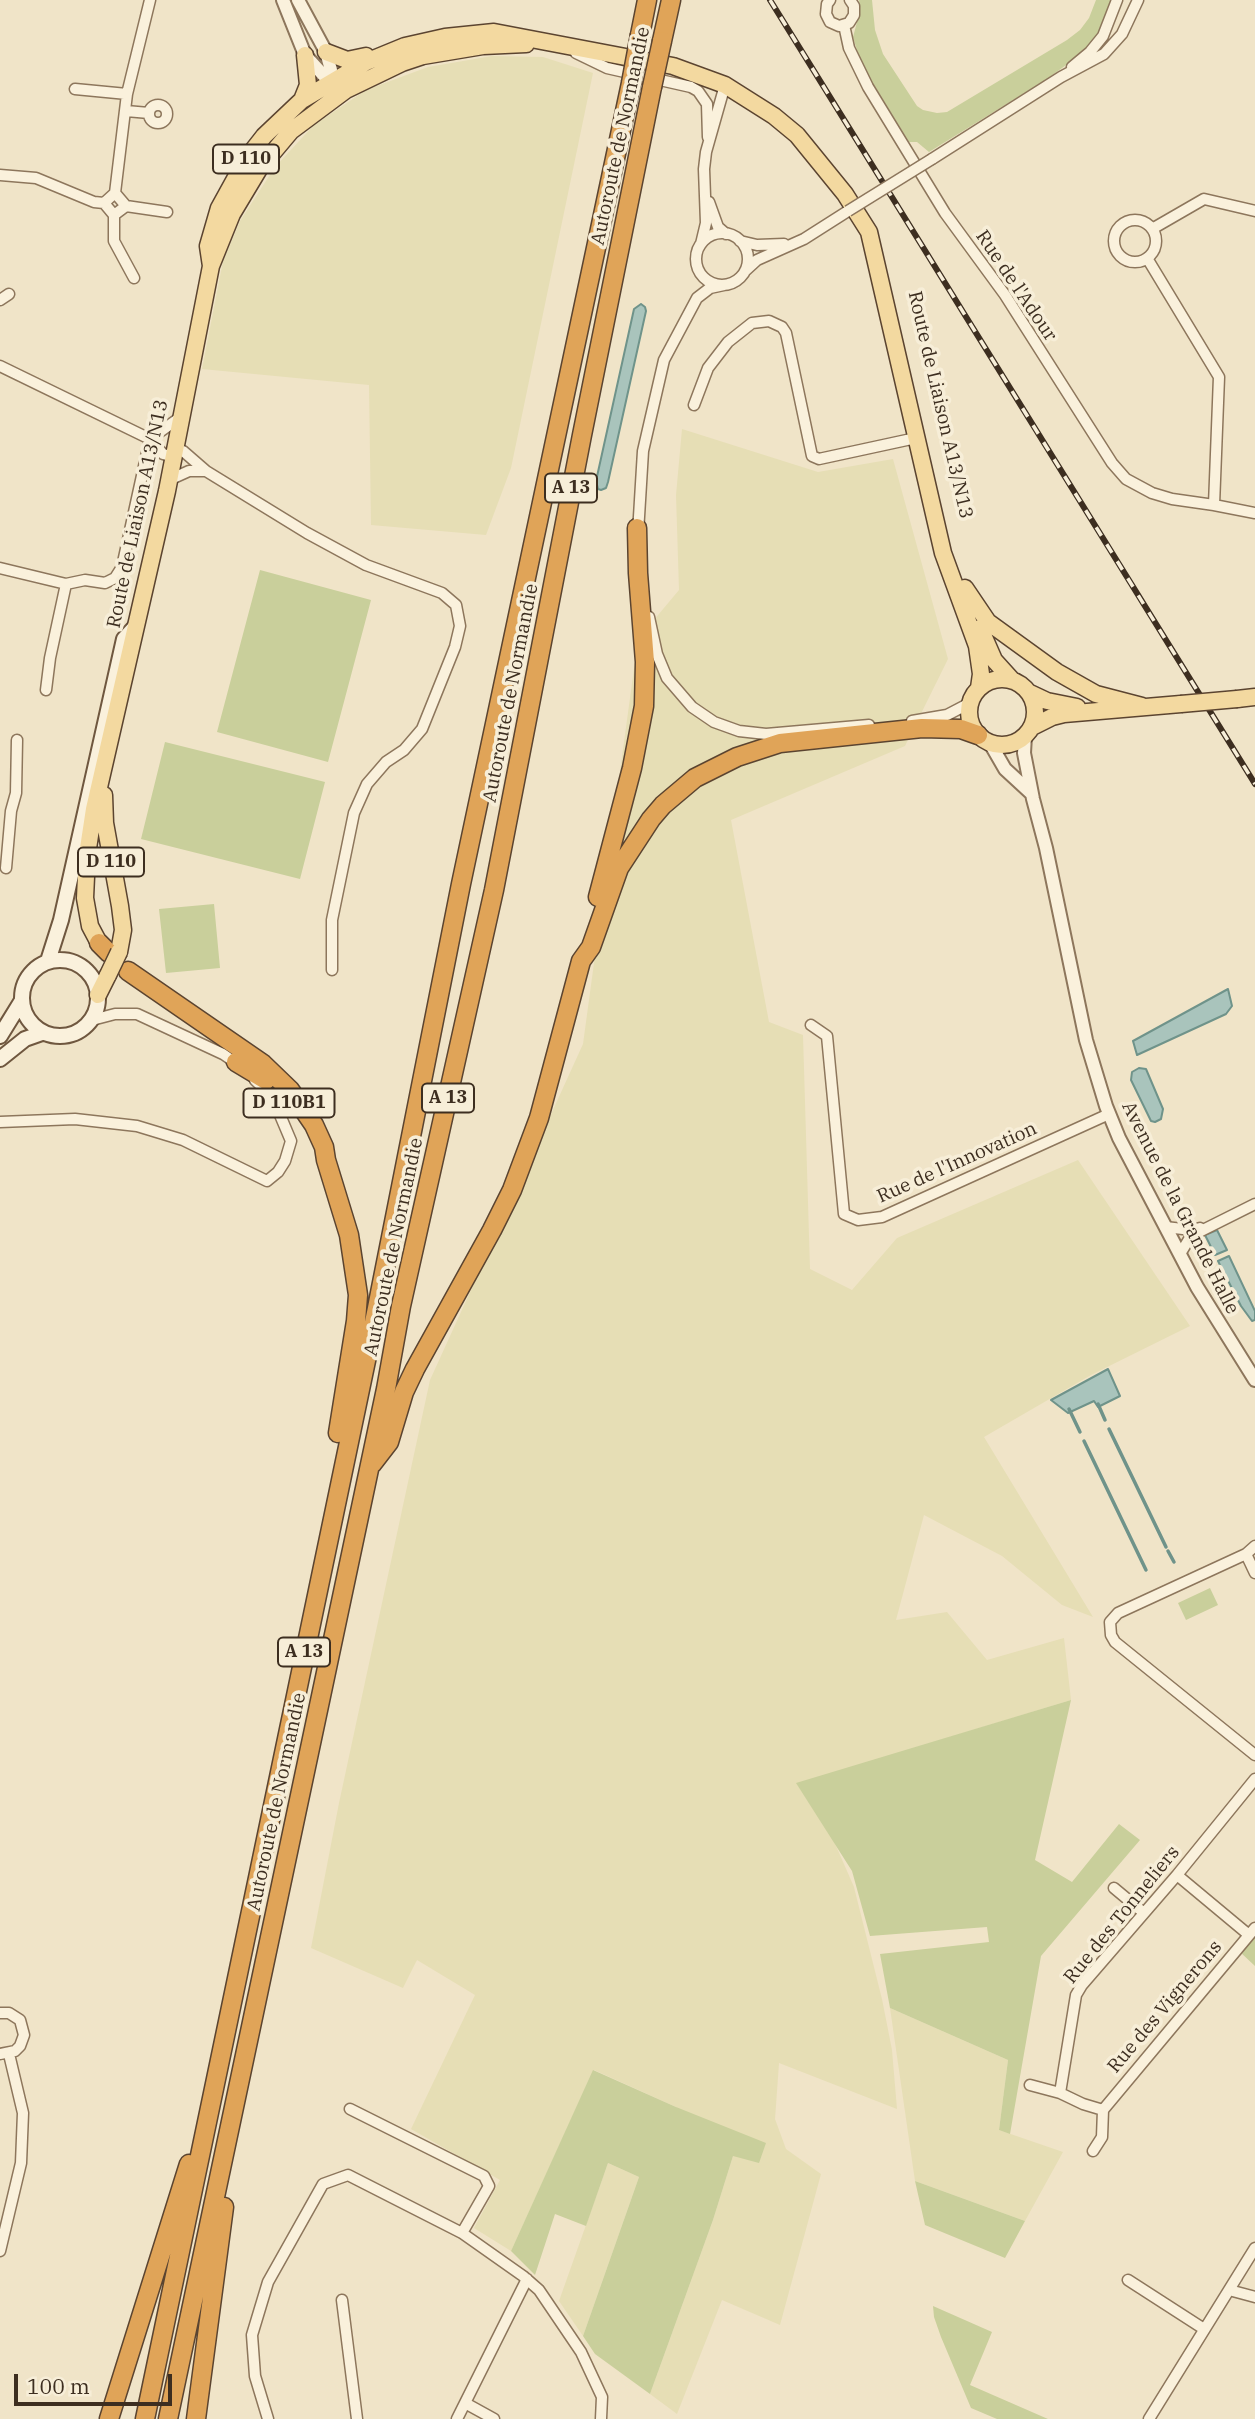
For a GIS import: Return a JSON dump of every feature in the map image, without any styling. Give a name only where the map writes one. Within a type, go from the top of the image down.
[{"type":"highway","name":"Autoroute de Normandie","points":[[145,2419],[380,1294],[464,870],[647,0]]},
{"type":"highway","name":"Autoroute de Normandie","points":[[168,2419],[401,1306],[494,890],[582,435],[671,0]]},
{"type":"highway","points":[[369,1466],[389,1442],[404,1392],[415,1368],[492,1230],[523,1165],[539,1118],[582,961],[642,720],[645,662],[637,528]]},
{"type":"highway","points":[[582,961],[591,947],[619,869],[639,835],[663,805],[705,772],[759,749],[802,740],[922,728],[961,729],[984,739]]},
{"type":"highway","points":[[128,971],[271,1072],[290,1090],[309,1116],[324,1147],[349,1235],[358,1295],[338,1436],[346,1450]]},
{"type":"highway","name":"D 110B1","points":[[236,1062],[274,1086],[308,1127],[326,1160]]},
{"type":"highway","points":[[196,2419],[232,2162],[230,2124]]},
{"type":"highway","points":[[109,2419],[168,2234],[185,2169],[202,2144]]},
{"type":"main road","name":"D 110","points":[[211,266],[232,214],[259,169],[291,131],[335,88],[376,58],[425,41],[470,33],[503,33],[554,44]]},
{"type":"main road","name":"D 110","points":[[211,266],[208,246],[213,226],[230,186],[264,136],[302,100],[402,63],[445,51],[483,46],[554,44]]},
{"type":"main road","name":"Route de Liaison A13/N13","points":[[554,44],[673,66],[725,85],[774,116],[848,182],[880,237],[946,525],[965,589],[994,660],[1013,681]]},
{"type":"main road","name":"D 110","points":[[326,52],[347,60],[363,55],[376,58]]},
{"type":"main road","points":[[302,100],[308,85],[305,55]]},
{"type":"main road","name":"Route de Liaison A13/N13","points":[[811,150],[845,194],[869,232],[943,553],[977,646],[981,674],[979,688]]},
{"type":"main road","name":"Route de Liaison A13/N13","points":[[105,771],[134,628],[175,453],[211,266]]},
{"type":"main road","points":[[965,589],[988,622],[1056,672],[1096,694],[1142,706]]},
{"type":"main road","name":"D 110","points":[[48,961],[79,844],[124,639],[134,628]]},
{"type":"main road","points":[[1101,710],[1056,703],[1030,693],[1013,681],[997,679],[979,688],[970,703],[969,718],[984,739],[1007,745],[1057,715],[1255,697]]},
{"type":"main road","points":[[1029,732],[1035,710],[1030,693]]},
{"type":"main road","points":[[105,771],[90,831],[85,890],[87,915],[109,949]]},
{"type":"main road","name":"D 110","points":[[98,995],[108,975],[109,949],[123,930],[104,823],[105,771]]},
{"type":"main road","points":[[0,1036],[21,1002],[26,979],[36,967],[48,961],[65,960],[81,966],[93,979],[98,995],[92,1020],[73,1035],[57,1037],[42,1033],[30,1023],[21,1002]]},
{"type":"main road","points":[[0,1059],[24,1039],[42,1033]]},
{"type":"street","points":[[104,203],[115,194],[127,94],[150,0]]},
{"type":"street","points":[[282,0],[305,55],[335,88]]},
{"type":"street","points":[[298,0],[326,52],[335,88]]},
{"type":"street","points":[[830,0],[825,9],[827,18],[834,24],[844,25],[854,15],[854,6],[850,0]]},
{"type":"street","points":[[1061,77],[1098,43],[1108,29],[1117,0]]},
{"type":"street","points":[[970,703],[953,713],[939,717],[766,734],[739,731],[714,722],[683,698],[667,678],[661,665],[645,596],[637,528],[643,452],[664,359],[697,298],[710,288],[735,282],[762,257],[798,242],[1061,77],[1093,61],[1112,47],[1122,34],[1138,0]]},
{"type":"street","name":"Rue de l'Adour","points":[[844,25],[854,61],[945,213],[1005,295],[1112,463],[1126,479],[1152,493],[1255,513]]},
{"type":"street","points":[[554,44],[607,68],[691,87],[698,92],[706,104],[708,137],[704,169],[706,223],[696,258],[699,272],[710,282],[724,285]]},
{"type":"street","points":[[708,137],[725,85]]},
{"type":"street","points":[[75,89],[127,94]]},
{"type":"street","points":[[126,111],[149,113]]},
{"type":"street","points":[[0,175],[36,178],[94,202],[104,203],[114,215],[114,241],[134,278]]},
{"type":"street","points":[[705,187],[715,220],[727,234],[757,245],[798,242]]},
{"type":"street","points":[[115,194],[126,206],[167,212]]},
{"type":"street","points":[[1152,229],[1204,199],[1255,211]]},
{"type":"street","points":[[114,215],[126,206]]},
{"type":"street","points":[[1127,221],[1141,221],[1152,229],[1156,241],[1147,258],[1134,262],[1127,260],[1116,250],[1114,237],[1121,225],[1127,221]]},
{"type":"street","points":[[701,244],[712,235],[727,234]]},
{"type":"street","points":[[740,241],[747,253],[745,271]]},
{"type":"street","points":[[1147,258],[1220,380],[1214,505]]},
{"type":"street","points":[[694,405],[708,368],[728,342],[752,323],[769,321],[782,327],[786,333],[812,456],[820,459],[916,438]]},
{"type":"street","points":[[0,366],[149,439],[163,454],[183,452],[206,471],[307,533],[366,565],[442,593],[456,605],[460,626],[455,647],[422,729],[404,750],[386,762],[367,784],[354,813],[332,920],[332,970]]},
{"type":"street","points":[[0,568],[66,584],[85,580],[111,582],[122,568],[149,439],[182,416]]},
{"type":"street","points":[[169,480],[189,471],[206,471]]},
{"type":"street","points":[[46,690],[66,584]]},
{"type":"street","name":"Avenue de la Grande Halle","points":[[1029,732],[1024,753],[1095,1076],[1119,1138],[1165,1227],[1219,1326],[1255,1380]]},
{"type":"street","points":[[984,739],[1005,769],[1025,786],[1033,799]]},
{"type":"street","points":[[6,869],[5,811],[16,793],[17,740]]},
{"type":"street","name":"D 110B1","points":[[92,1020],[130,1013],[150,1019],[236,1062]]},
{"type":"street","name":"Rue de l'Innovation","points":[[811,1025],[827,1037],[844,1213],[858,1220],[881,1217],[1109,1114]]},
{"type":"street","points":[[0,1122],[75,1119],[137,1126],[163,1132],[194,1144],[267,1181],[285,1161],[291,1140],[272,1096],[243,1072],[236,1062]]},
{"type":"street","points":[[1165,1227],[1192,1230],[1204,1227],[1255,1204]]},
{"type":"street","points":[[1180,1254],[1191,1236],[1204,1227]]},
{"type":"street","points":[[1255,1573],[1252,1549],[1118,1613],[1110,1622],[1111,1635],[1115,1642],[1255,1755]]},
{"type":"street","name":"Rue des Tonneliers","points":[[1059,2093],[1076,1995],[1255,1779]]},
{"type":"street","points":[[1177,1875],[1252,1931]]},
{"type":"street","points":[[1114,1888],[1144,1913]]},
{"type":"street","name":"Rue des Vignerons","points":[[1103,2110],[1252,1931]]},
{"type":"street","points":[[0,2013],[15,2016],[24,2031],[20,2046],[4,2054],[23,2113],[21,2162],[0,2251]]},
{"type":"street","points":[[1030,2085],[1103,2110],[1102,2137],[1093,2151]]},
{"type":"street","points":[[350,2109],[484,2176],[489,2186],[462,2233]]},
{"type":"street","points":[[268,2419],[255,2376],[252,2335],[268,2282],[323,2184],[348,2175],[462,2233],[539,2290],[581,2352],[602,2396],[601,2419]]},
{"type":"street","points":[[1149,2419],[1255,2248]]},
{"type":"street","points":[[457,2419],[527,2279]]},
{"type":"street","points":[[1128,2280],[1204,2329]]},
{"type":"street","points":[[1229,2290],[1255,2297]]},
{"type":"street","points":[[342,2300],[357,2419]]},
{"type":"street","points":[[465,2403],[494,2419]]},
{"type":"shaded area","points":[[492,56],[543,57],[593,73],[511,468],[486,535],[371,525],[369,385],[202,369],[223,261],[240,221],[275,167],[314,125],[366,90],[428,67]]},
{"type":"shaded area","points":[[682,429],[818,472],[893,459],[948,659],[905,746],[731,820],[769,1022],[803,1035],[810,1269],[852,1290],[897,1238],[1078,1160],[1190,1326],[1091,1375],[984,1437],[1093,1617],[1062,1605],[1002,1556],[924,1515],[896,1620],[947,1612],[987,1660],[1064,1638],[1071,1700],[797,1784],[833,1839],[854,1887],[892,2050],[897,2109],[779,2063],[775,2119],[786,2149],[821,2174],[780,2325],[722,2300],[677,2414],[650,2394],[713,2220],[733,2156],[676,2107],[594,2070],[511,2251],[474,2228],[500,2180],[411,2129],[475,1995],[417,1960],[403,1988],[311,1948],[339,1803],[430,1380],[583,1044],[638,639],[679,590],[676,495]]},
{"type":"shaded area","points":[[890,2008],[1008,2060],[999,2130],[1063,2152],[1025,2221],[915,2181]]},
{"type":"shaded area","points":[[608,2163],[639,2177],[583,2336],[559,2301]]},
{"type":"green space","points":[[859,0],[872,0],[875,30],[883,54],[917,106],[937,113],[947,112],[1067,40],[1080,30],[1089,18],[1096,0],[1114,0],[1101,32],[1077,57],[1047,79],[929,152],[917,142],[909,142],[861,64],[853,37],[860,11]]},
{"type":"green space","points":[[260,570],[371,600],[328,762],[217,732]]},
{"type":"green space","points":[[165,742],[325,782],[300,879],[141,839]]},
{"type":"green space","points":[[214,904],[220,968],[166,973],[159,909]]},
{"type":"green space","points":[[1210,1588],[1218,1605],[1186,1620],[1178,1603]]},
{"type":"green space","points":[[1071,1700],[1035,1860],[1072,1882],[1119,1824],[1140,1840],[1041,1956],[1010,2134],[999,2130],[1008,2060],[890,2008],[880,1954],[989,1942],[987,1927],[870,1936],[852,1871],[796,1783]]},
{"type":"green space","points":[[1255,1932],[1255,1966],[1240,1952]]},
{"type":"green space","points":[[593,2070],[766,2143],[759,2163],[733,2156],[713,2220],[650,2394],[595,2354],[583,2336],[639,2177],[608,2163],[586,2226],[555,2214],[535,2275],[511,2251]]},
{"type":"green space","points":[[915,2181],[1025,2221],[1005,2258],[925,2225]]},
{"type":"green space","points":[[933,2306],[992,2332],[970,2385],[1048,2419],[997,2419],[971,2408],[941,2337]]},
{"type":"water","points":[[641,304],[646,311],[608,482],[606,488],[601,490],[598,489],[596,481],[634,309]]},
{"type":"water","points":[[1228,989],[1232,1006],[1226,1014],[1137,1055],[1133,1041]]},
{"type":"water","points":[[1139,1068],[1146,1069],[1163,1109],[1161,1119],[1155,1122],[1151,1121],[1131,1080],[1132,1072]]},
{"type":"water","points":[[1217,1230],[1227,1250],[1215,1255],[1205,1235]]},
{"type":"water","points":[[1229,1256],[1255,1311],[1255,1320],[1252,1321],[1241,1306],[1218,1261]]},
{"type":"water","points":[[1108,1369],[1120,1396],[1098,1407],[1094,1401],[1068,1413],[1051,1400]]},
{"type":"waterway","points":[[1098,1404],[1105,1420]]},
{"type":"waterway","points":[[1069,1409],[1080,1432]]},
{"type":"waterway","points":[[1109,1429],[1166,1547]]},
{"type":"waterway","points":[[1084,1441],[1146,1570]]},
{"type":"waterway","points":[[1168,1551],[1174,1562]]},
{"type":"railway","points":[[770,0],[1255,784]]}]
